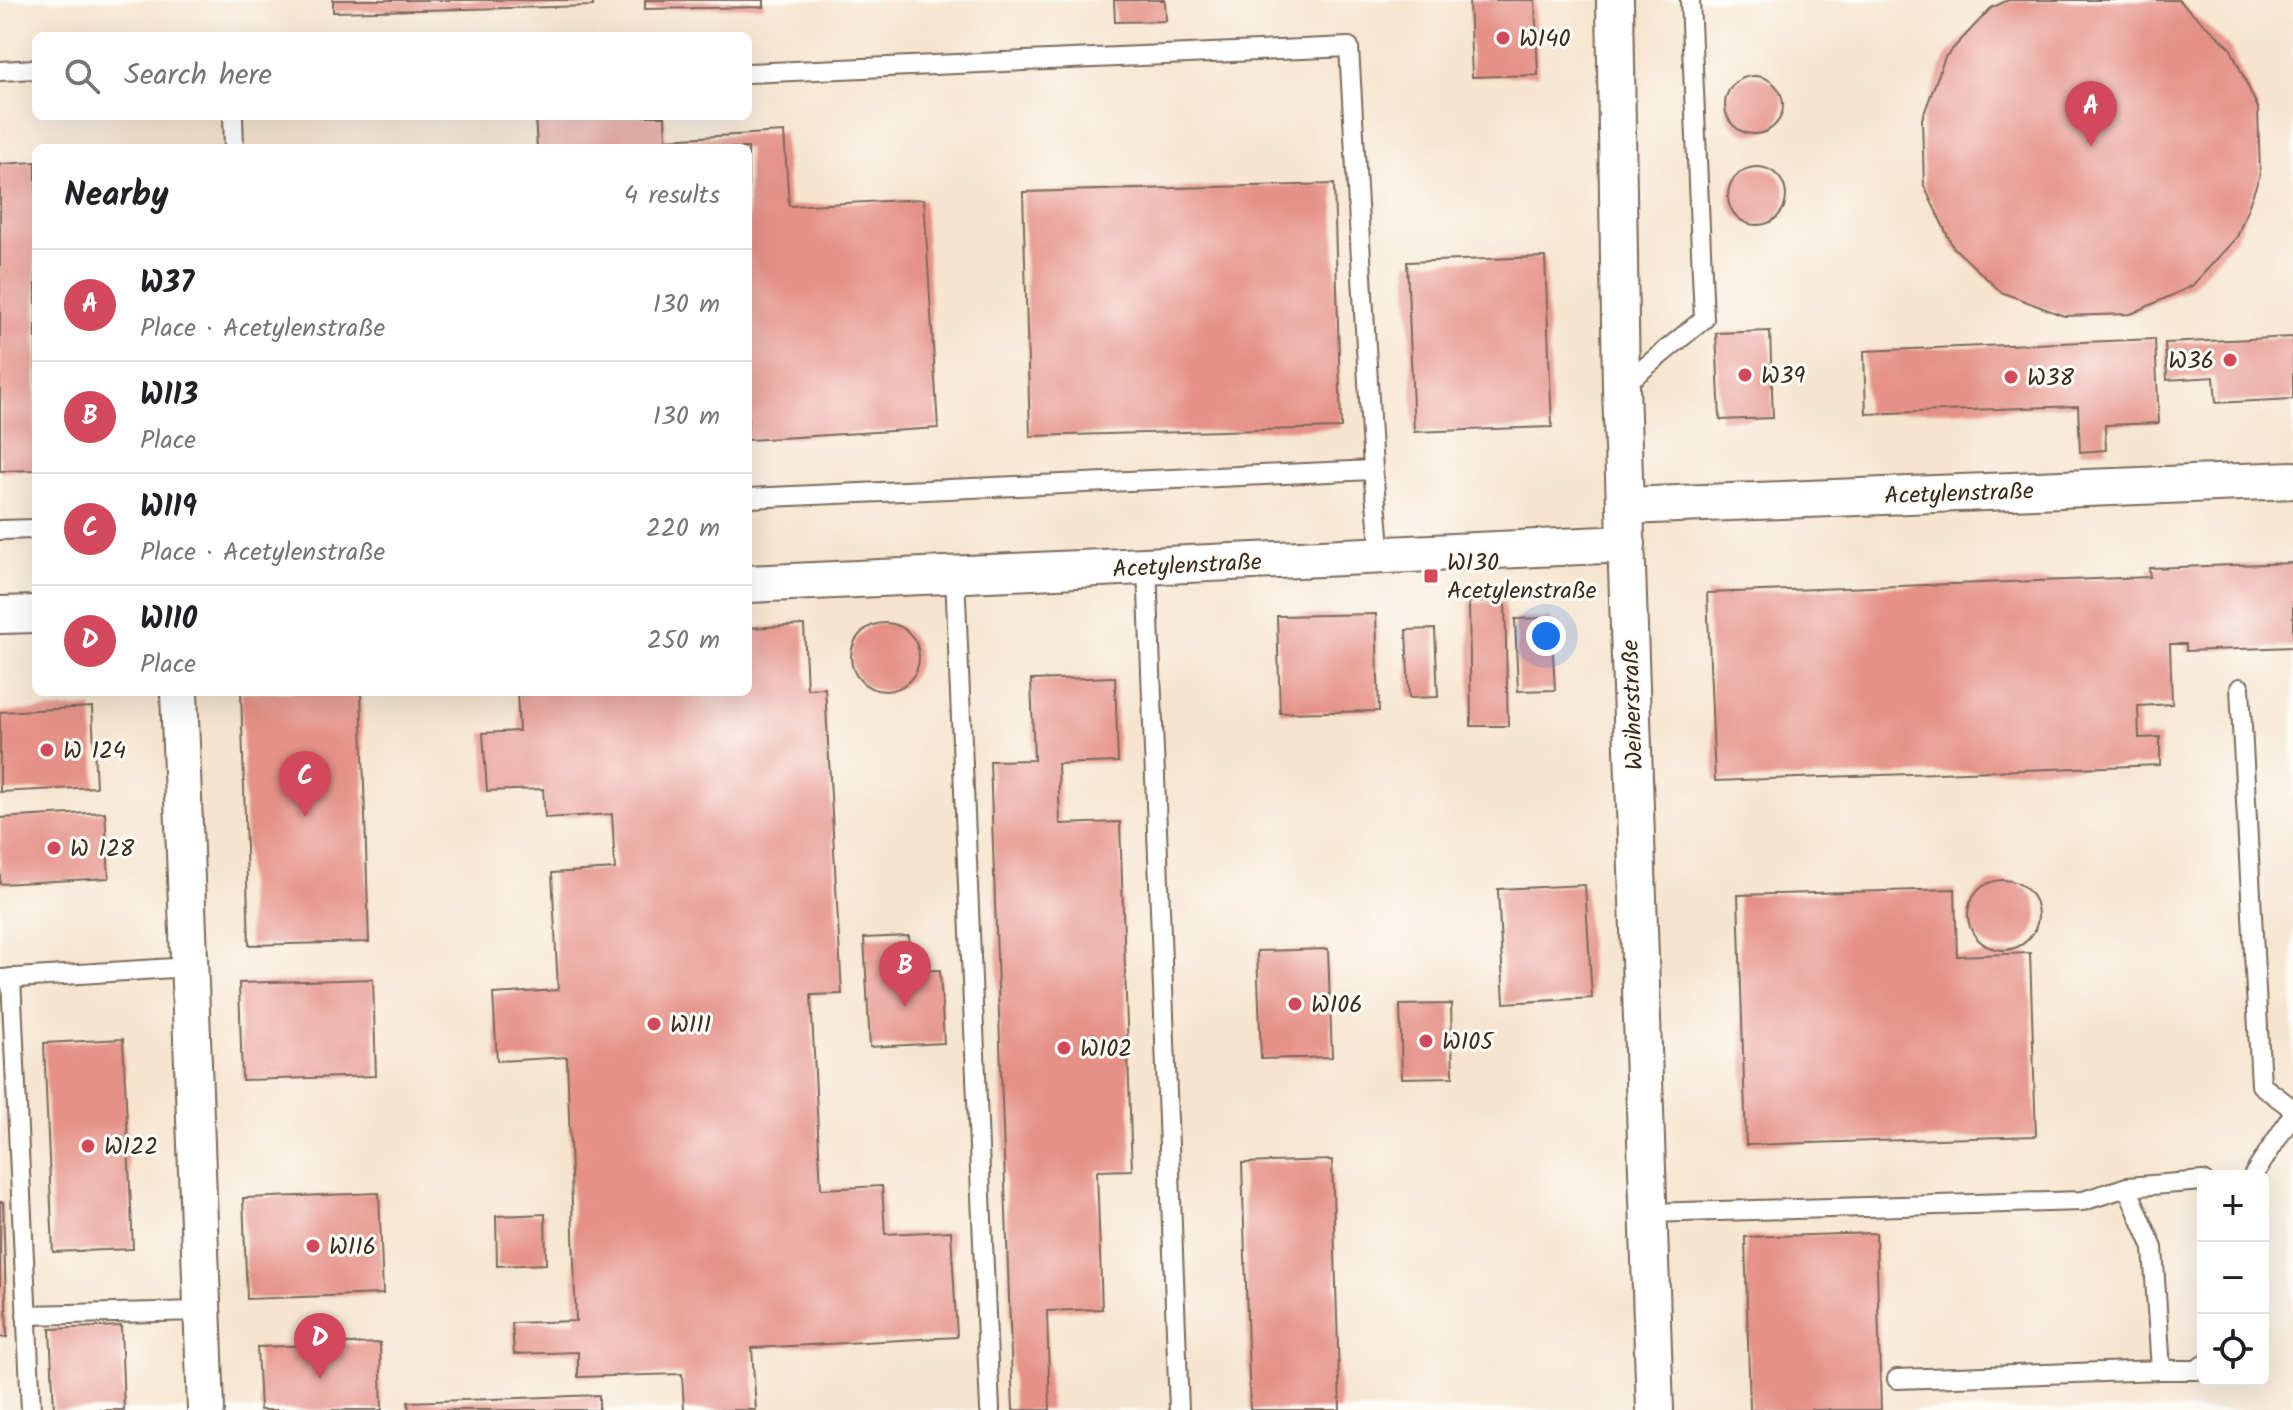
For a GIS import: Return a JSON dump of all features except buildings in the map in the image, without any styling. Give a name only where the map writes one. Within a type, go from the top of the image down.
[{"type":"street","name":"Weiherstraße","points":[[1615,0],[1621,387],[1655,1410]]},
{"type":"street","name":"Acetylenstraße","points":[[1626,506],[2293,480]]},
{"type":"street","name":"Acetylenstraße","points":[[752,584],[1627,544]]},
{"type":"street","points":[[0,615],[32,614]]},
{"type":"street","points":[[179,696],[206,1410]]},
{"type":"lane","points":[[1621,387],[1704,319],[1690,0]]},
{"type":"lane","points":[[752,73],[1349,47],[1373,470],[1381,556]]},
{"type":"lane","points":[[0,71],[32,69]]},
{"type":"lane","points":[[233,120],[234,144]]},
{"type":"lane","points":[[752,498],[1373,470]]},
{"type":"lane","points":[[0,530],[32,529]]},
{"type":"lane","points":[[1147,566],[1179,1410]]},
{"type":"lane","points":[[955,575],[990,1410]]},
{"type":"lane","points":[[2240,688],[2261,1085],[2293,1112],[2257,1170]]},
{"type":"lane","points":[[31,1410],[6,978],[189,967]]},
{"type":"lane","points":[[1647,1213],[2083,1201],[2127,1187],[2197,1181]]},
{"type":"lane","points":[[2127,1187],[2153,1248],[2161,1370]]},
{"type":"lane","points":[[26,1315],[202,1311]]},
{"type":"lane","points":[[1897,1379],[2197,1370]]},
{"type":"place","name":"W140","points":[[1503,38]]},
{"type":"place","name":"W37","points":[[2091,147]]},
{"type":"place","name":"W36","points":[[2230,360]]},
{"type":"place","name":"W39","points":[[1745,375]]},
{"type":"place","name":"W38","points":[[2011,377]]},
{"type":"place","name":"W130 Acetylenstraße","points":[[1431,576]]},
{"type":"place","name":"W 124","points":[[47,750]]},
{"type":"place","name":"W119","points":[[305,817]]},
{"type":"place","name":"W 128","points":[[54,848]]},
{"type":"place","name":"W106","points":[[1295,1004]]},
{"type":"place","name":"W113","points":[[905,1007]]},
{"type":"place","name":"W111","points":[[654,1024]]},
{"type":"place","name":"W105","points":[[1426,1041]]},
{"type":"place","name":"W102","points":[[1064,1048]]},
{"type":"place","name":"W122","points":[[88,1146]]},
{"type":"place","name":"W116","points":[[313,1246]]},
{"type":"place","name":"W110","points":[[320,1379]]}]
